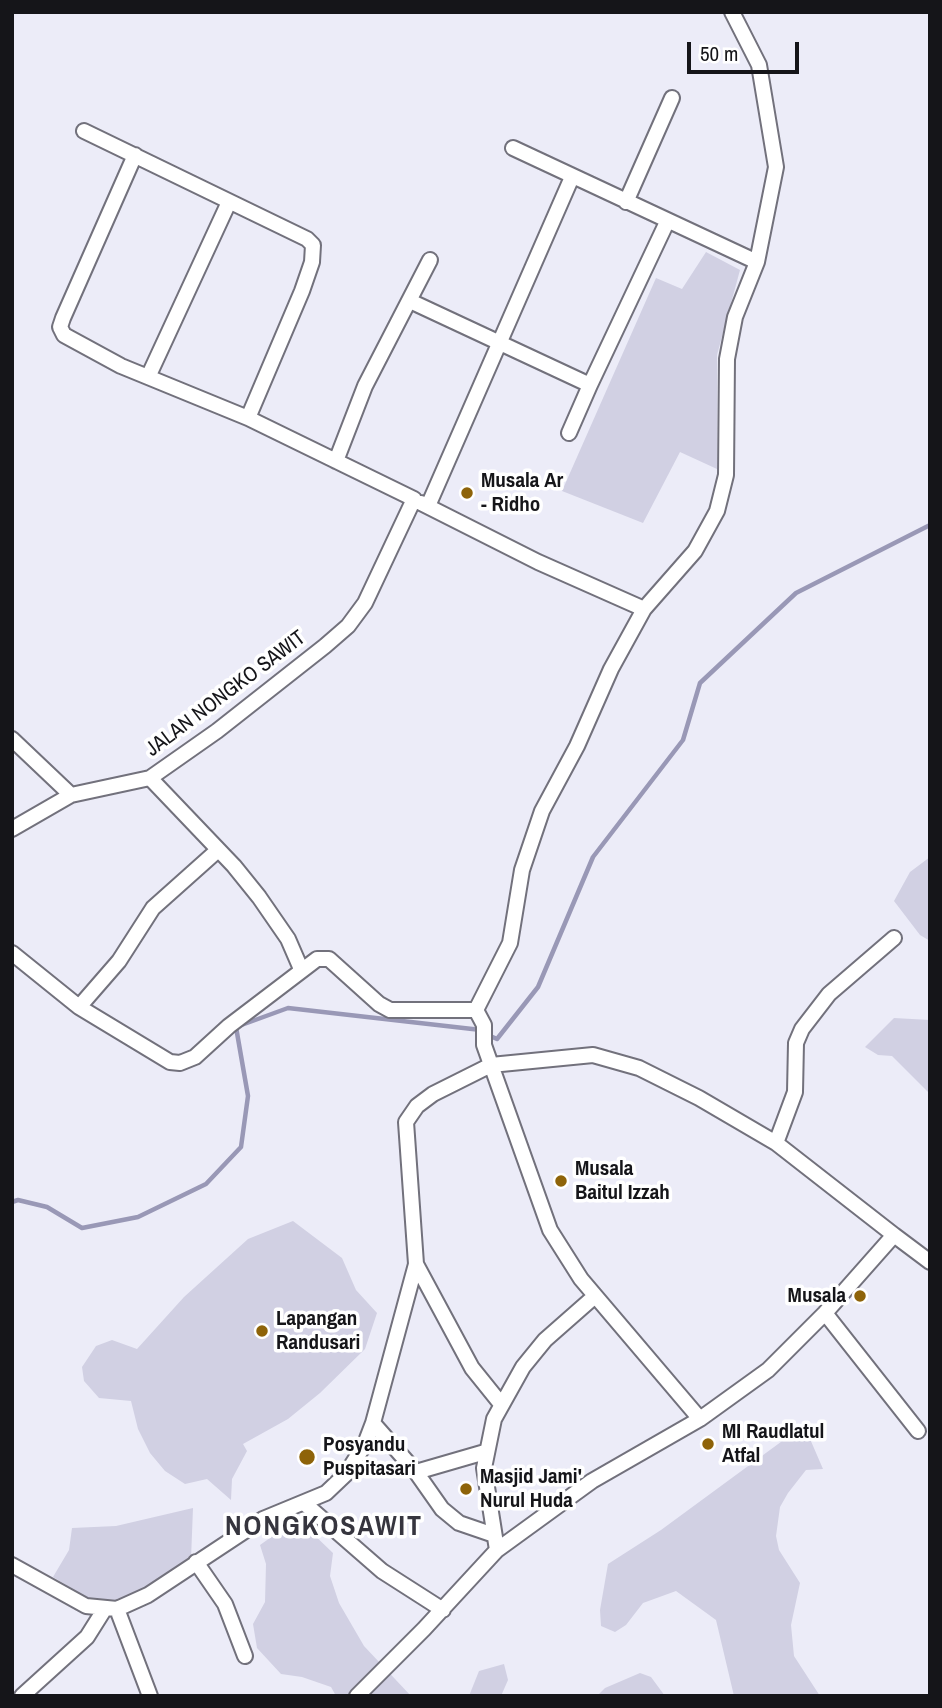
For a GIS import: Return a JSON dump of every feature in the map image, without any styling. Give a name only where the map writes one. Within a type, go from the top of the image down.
[{"type":"street","points":[[700,1419],[595,1296],[550,1230],[491,1065],[476,1010],[510,943],[522,870],[542,811],[577,746],[611,669],[644,609],[695,551],[717,511],[726,475],[727,359],[735,317],[757,262],[776,167],[759,65],[732,12]]},
{"type":"street","points":[[626,202],[672,98]]},
{"type":"street","points":[[84,131],[307,239],[313,245],[313,262],[248,418]]},
{"type":"street","points":[[513,148],[757,262]]},
{"type":"street","points":[[135,155],[60,327],[64,335],[121,366],[149,375],[248,418],[551,568],[644,609]]},
{"type":"street","points":[[428,506],[572,177]]},
{"type":"street","points":[[149,375],[229,202]]},
{"type":"street","points":[[569,433],[667,222]]},
{"type":"street","points":[[336,461],[365,386],[430,260]]},
{"type":"street","points":[[410,301],[590,385]]},
{"type":"street","name":"JALAN NONGKO SAWIT","points":[[12,829],[71,795],[150,778],[217,731],[324,646],[348,626],[365,603],[414,499]]},
{"type":"street","points":[[12,739],[71,795]]},
{"type":"street","points":[[150,778],[259,897],[288,939],[301,969]]},
{"type":"street","points":[[79,1007],[119,961],[153,908],[218,850]]},
{"type":"street","points":[[776,1143],[795,1092],[796,1043],[803,1029],[829,994],[894,938]]},
{"type":"street","points":[[12,953],[79,1007],[170,1062],[180,1063],[195,1057],[301,969],[317,959],[329,959],[379,1004],[390,1010],[476,1010]]},
{"type":"street","points":[[22,1696],[87,1637],[111,1610],[148,1595],[263,1519],[326,1493],[346,1474],[365,1444],[373,1423],[416,1264],[406,1122],[417,1106],[433,1094],[491,1065],[593,1055],[639,1068],[699,1098],[776,1143],[930,1262]]},
{"type":"street","points":[[357,1696],[443,1610],[497,1550],[592,1482],[700,1419],[768,1370],[825,1313],[894,1235]]},
{"type":"street","points":[[416,1264],[479,1378],[501,1404]]},
{"type":"street","points":[[497,1550],[484,1468],[485,1452],[501,1404],[523,1367],[545,1340],[595,1296]]},
{"type":"street","points":[[825,1313],[918,1431]]},
{"type":"street","points":[[373,1423],[416,1472],[442,1509],[459,1523],[494,1535]]},
{"type":"street","points":[[416,1472],[485,1452]]},
{"type":"street","points":[[304,1503],[382,1572],[443,1610]]},
{"type":"street","points":[[196,1562],[225,1604],[236,1626],[245,1656]]},
{"type":"street","points":[[12,1565],[86,1606],[111,1610]]},
{"type":"street","points":[[111,1610],[150,1696]]},
{"type":"shaded area","points":[[706,252],[740,270],[717,355],[717,469],[680,452],[643,523],[562,491],[656,278],[682,289]]},
{"type":"shaded area","points":[[930,857],[930,941],[920,935],[894,901],[910,872]]},
{"type":"shaded area","points":[[894,1018],[930,1020],[930,1094],[892,1056],[878,1055],[865,1047]]},
{"type":"shaded area","name":"Lapangan Randusari","points":[[293,1221],[342,1258],[356,1290],[377,1313],[365,1349],[320,1393],[288,1419],[243,1444],[247,1451],[232,1479],[231,1500],[207,1479],[185,1484],[165,1471],[150,1453],[138,1429],[131,1401],[99,1398],[84,1381],[82,1367],[96,1346],[112,1340],[137,1349],[184,1297],[248,1239]]},
{"type":"shaded area","points":[[804,1425],[823,1469],[806,1470],[788,1493],[780,1507],[776,1536],[779,1550],[800,1583],[791,1625],[794,1656],[820,1696],[734,1696],[716,1620],[676,1591],[643,1603],[626,1625],[615,1632],[601,1626],[600,1610],[608,1564],[661,1530]]},
{"type":"shaded area","points":[[193,1508],[191,1559],[155,1584],[118,1603],[99,1605],[53,1577],[69,1550],[72,1528],[116,1526]]},
{"type":"shaded area","points":[[284,1528],[308,1529],[333,1553],[330,1576],[339,1603],[364,1646],[411,1696],[336,1696],[331,1687],[302,1677],[281,1674],[257,1648],[253,1624],[265,1602],[266,1564],[260,1545]]},
{"type":"shaded area","points":[[504,1664],[508,1680],[501,1696],[469,1696],[479,1671]]},
{"type":"shaded area","points":[[640,1673],[651,1677],[665,1696],[597,1696],[605,1688]]},
{"type":"waterway","points":[[488,1035],[497,1039],[538,987],[593,857],[683,740],[700,683],[796,593],[930,525]]},
{"type":"waterway","points":[[12,1202],[18,1200],[47,1207],[82,1228],[138,1217],[206,1184],[241,1147],[248,1096],[236,1027],[288,1008],[481,1030]]},
{"type":"place","name":"Musala Ar - Ridho","points":[[467,493]]},
{"type":"place","name":"Musala Baitul Izzah","points":[[561,1181]]},
{"type":"place","name":"Musala","points":[[860,1296]]},
{"type":"place","name":"Lapangan Randusari","points":[[262,1331]]},
{"type":"place","name":"MI Raudlatul Atfal","points":[[708,1444]]},
{"type":"place","name":"Posyandu Puspitasari","points":[[307,1457]]},
{"type":"place","name":"Masjid Jami' Nurul Huda","points":[[466,1489]]},
{"type":"district","name":"NONGKOSAWIT","points":[[324,1527]]}]
